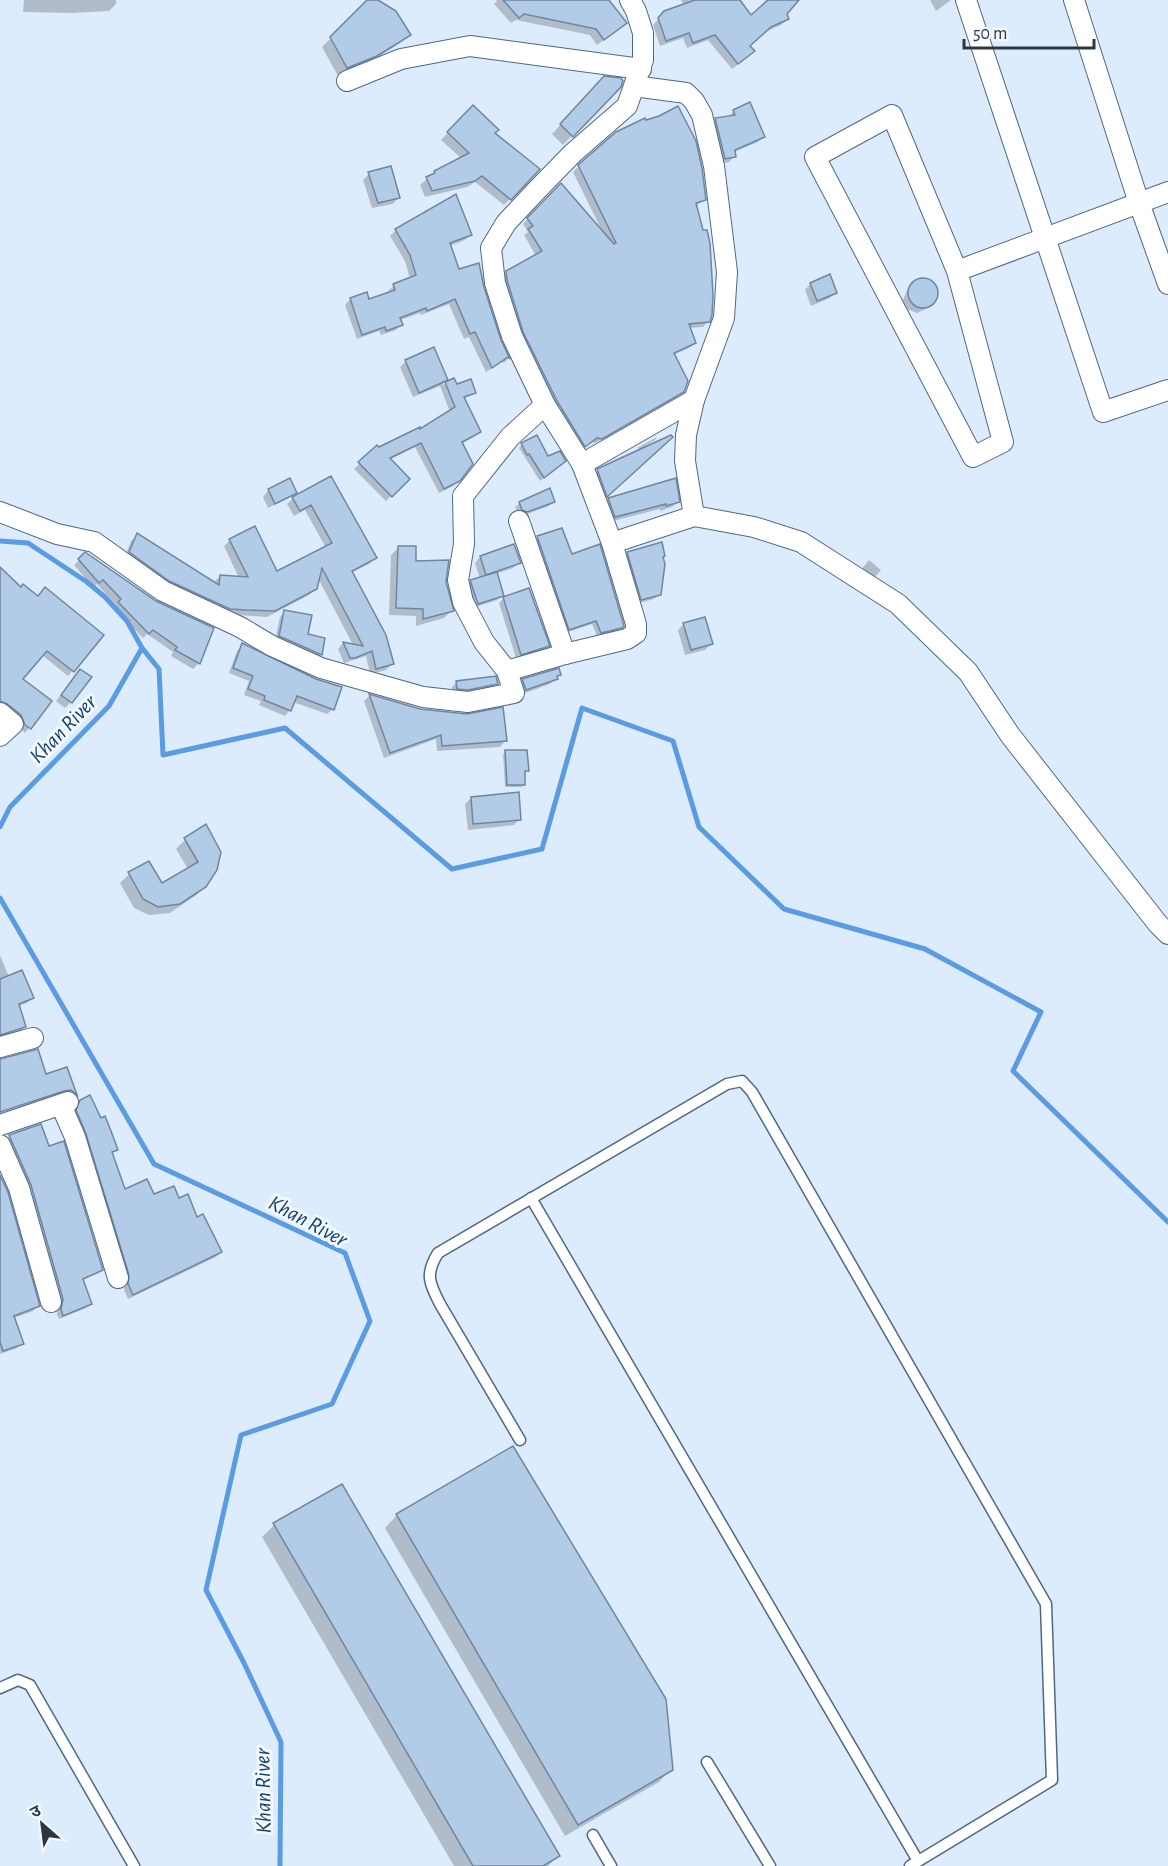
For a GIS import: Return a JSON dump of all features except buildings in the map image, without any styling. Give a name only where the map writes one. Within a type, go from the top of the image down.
[{"type":"street","points":[[507,671],[627,639],[636,633],[636,624],[612,543],[582,464],[545,405],[512,336],[495,283],[491,248],[506,223],[573,153],[627,106],[639,72],[643,33],[630,0]]},
{"type":"street","points":[[966,0],[1103,412],[1168,390]]},
{"type":"street","points":[[1074,0],[1139,203],[1168,284]]},
{"type":"street","points":[[347,81],[401,59],[470,46],[639,72],[686,93],[694,101],[702,115],[714,166],[727,272],[724,318],[694,400],[687,435],[685,461],[694,516]]},
{"type":"street","points":[[892,115],[957,271],[1003,442],[973,457],[815,157],[892,115]]},
{"type":"street","points":[[957,271],[1168,192]]},
{"type":"street","points":[[582,464],[694,400]]},
{"type":"street","points":[[0,512],[57,534],[94,542],[163,591],[321,668],[423,697],[468,702],[514,693],[507,671],[484,642],[464,602],[458,580],[464,544],[463,496],[510,437],[545,405]]},
{"type":"street","points":[[612,543],[694,516],[754,528],[801,542],[898,604],[968,672],[1010,735],[1168,934]]},
{"type":"street","points":[[519,521],[565,654]]},
{"type":"street","points":[[0,712],[13,724],[0,736]]},
{"type":"street","points":[[0,1047],[33,1038]]},
{"type":"street","points":[[0,1125],[64,1103],[118,1278]]},
{"type":"street","points":[[0,1145],[19,1188],[51,1302]]},
{"type":"lane","points":[[520,1440],[431,1286],[430,1266],[438,1253],[531,1198],[727,1084],[742,1081],[752,1092],[1046,1604],[1052,1780],[914,1863],[531,1198]]},
{"type":"lane","points":[[0,1688],[18,1680],[30,1685],[134,1866]]},
{"type":"lane","points":[[707,1762],[770,1866]]},
{"type":"lane","points":[[593,1835],[610,1866]]},
{"type":"waterway","points":[[0,541],[28,543],[87,582],[105,597],[127,621],[142,648],[159,669],[163,755],[285,728],[452,869],[542,849],[582,708],[673,741],[699,827],[784,909],[925,949],[1041,1012],[1013,1071],[1168,1222]]},
{"type":"waterway","name":"Khan River","points":[[0,827],[10,807],[109,706],[142,648]]},
{"type":"waterway","name":"Khan River","points":[[0,898],[154,1164],[345,1253],[370,1321],[332,1404],[241,1435],[206,1590],[281,1742],[280,1866]]}]
